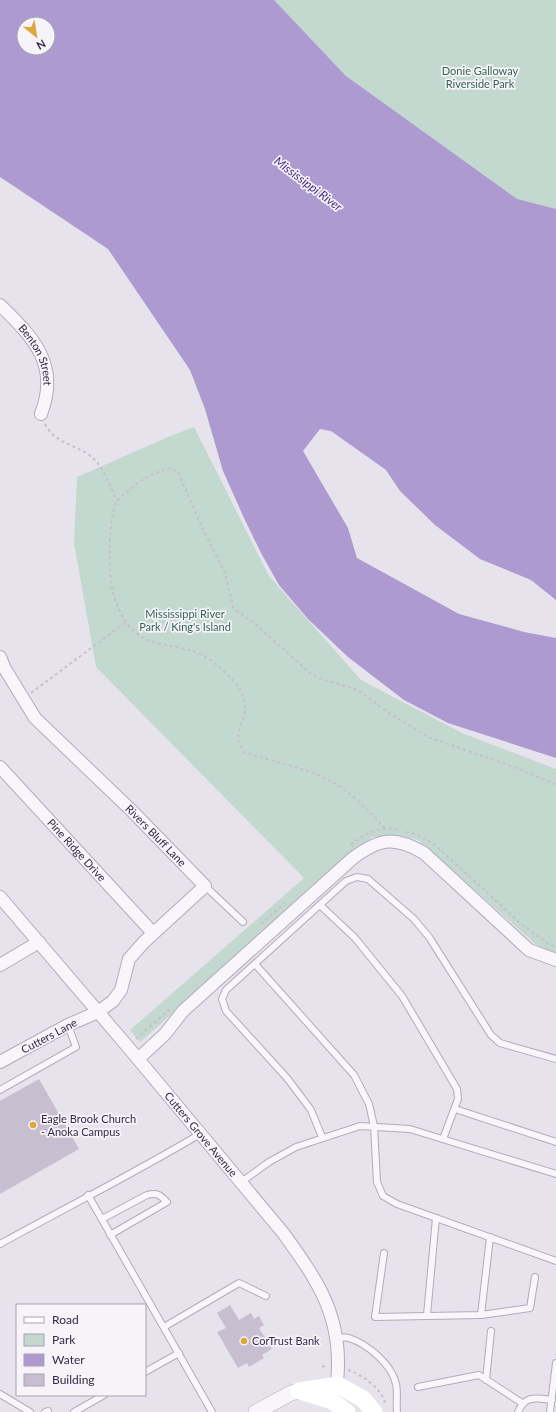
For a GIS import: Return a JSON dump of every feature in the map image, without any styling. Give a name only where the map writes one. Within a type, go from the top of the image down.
[{"type":"main road","points":[[299,1391],[338,1385],[363,1399],[374,1412]]},
{"type":"main road","points":[[299,1391],[332,1401],[347,1412]]},
{"type":"street","name":"Benton Street","points":[[0,306],[37,345],[44,359],[48,375],[48,390],[41,414]]},
{"type":"street","name":"Rivers Bluff Lane","points":[[0,656],[5,669],[35,718],[110,789],[205,886]]},
{"type":"street","name":"Pine Ridge Drive","points":[[0,767],[153,933]]},
{"type":"street","points":[[138,1059],[165,1034],[182,1010],[353,858],[369,845],[382,841],[397,841],[409,844],[424,853],[529,950],[556,960]]},
{"type":"street","points":[[98,1012],[113,1001],[121,990],[129,959],[153,933],[205,886]]},
{"type":"street","name":"Cutters Grove Avenue","points":[[0,897],[284,1234],[303,1261],[328,1305],[337,1338],[338,1385],[332,1401]]},
{"type":"street","points":[[0,964],[39,942]]},
{"type":"street","name":"Cutters Lane","points":[[0,1062],[68,1025],[98,1012]]},
{"type":"street","points":[[256,1412],[299,1391]]},
{"type":"lane","points":[[322,1137],[311,1110],[287,1078],[226,1011],[222,1000],[226,990],[346,880],[357,877],[368,879],[414,919],[429,937],[491,1036],[500,1043],[556,1059]]},
{"type":"lane","points":[[205,886],[243,922]]},
{"type":"lane","points":[[320,904],[355,938],[402,996],[458,1089],[458,1099],[443,1139]]},
{"type":"lane","points":[[256,964],[354,1075],[369,1104],[374,1126],[377,1182],[383,1196],[397,1204],[556,1261]]},
{"type":"lane","points":[[0,1090],[76,1047],[68,1025]]},
{"type":"lane","points":[[455,1109],[556,1142]]},
{"type":"lane","points":[[240,1183],[269,1162],[289,1151],[322,1137],[360,1126],[410,1129],[556,1174]]},
{"type":"lane","points":[[0,1244],[88,1195],[142,1168],[200,1134]]},
{"type":"lane","points":[[102,1219],[147,1195],[154,1193],[160,1195],[167,1202],[110,1235]]},
{"type":"lane","points":[[88,1195],[212,1412]]},
{"type":"lane","points":[[427,1315],[436,1218]]},
{"type":"lane","points":[[481,1315],[490,1237]]},
{"type":"lane","points":[[384,1254],[375,1317],[481,1315],[530,1308],[535,1277]]},
{"type":"lane","points":[[164,1327],[239,1283],[266,1296]]},
{"type":"lane","points":[[486,1380],[491,1331]]},
{"type":"lane","points":[[337,1338],[348,1338],[373,1351],[383,1361],[394,1376],[396,1385],[397,1412]]},
{"type":"lane","points":[[146,1371],[179,1353]]},
{"type":"lane","points":[[550,1412],[556,1363]]},
{"type":"lane","points":[[418,1387],[478,1375],[522,1403]]},
{"type":"lane","points":[[0,1394],[30,1412]]},
{"type":"lane","points":[[74,1412],[102,1396]]},
{"type":"lane","points":[[518,1412],[522,1403],[530,1399],[539,1398],[552,1400]]},
{"type":"path","points":[[41,414],[48,430],[54,438],[88,454],[98,463],[117,501]]},
{"type":"path","points":[[385,828],[361,803],[339,786],[314,774],[244,752],[238,745],[237,737],[246,709],[245,702],[242,694],[228,675],[211,661],[194,652],[142,638],[126,622],[113,592],[110,524],[117,501],[141,479],[155,472],[171,468],[176,469],[182,479],[202,527],[224,573],[233,607],[236,611],[260,628],[304,668],[321,679],[358,690],[389,713],[428,737],[508,765],[556,784]]},
{"type":"path","points":[[24,699],[126,622]]},
{"type":"green space","name":"Donie Galloway Riverside Park","points":[[274,0],[556,0],[556,209],[517,200],[346,76]]},
{"type":"green space","name":"Mississippi River Park / King's Island","points":[[194,427],[269,576],[361,680],[462,733],[556,769],[556,962],[418,840],[398,835],[372,837],[140,1042],[130,1030],[304,878],[96,667],[74,543],[77,477]]},
{"type":"water","name":"Mississippi River","points":[[0,0],[274,0],[346,76],[517,199],[556,209],[556,600],[531,580],[480,559],[435,525],[400,491],[386,470],[331,431],[320,429],[303,451],[348,528],[357,558],[459,614],[524,632],[556,638],[556,758],[448,723],[404,700],[348,657],[308,619],[279,585],[244,518],[223,471],[205,409],[190,370],[108,249],[0,177]]},
{"type":"building","name":"Eagle Brook Church - Anoka Campus","points":[[39,1079],[79,1149],[0,1194],[0,1101]]},
{"type":"building","name":"CorTrust Bank","points":[[230,1305],[239,1320],[251,1313],[254,1319],[259,1316],[264,1325],[259,1328],[272,1349],[262,1355],[264,1358],[249,1367],[247,1363],[238,1368],[217,1332],[226,1328],[217,1313]]},
{"type":"place","name":"Eagle Brook Church - Anoka Campus","points":[[33,1125]]},
{"type":"place","name":"CorTrust Bank","points":[[244,1341]]}]
